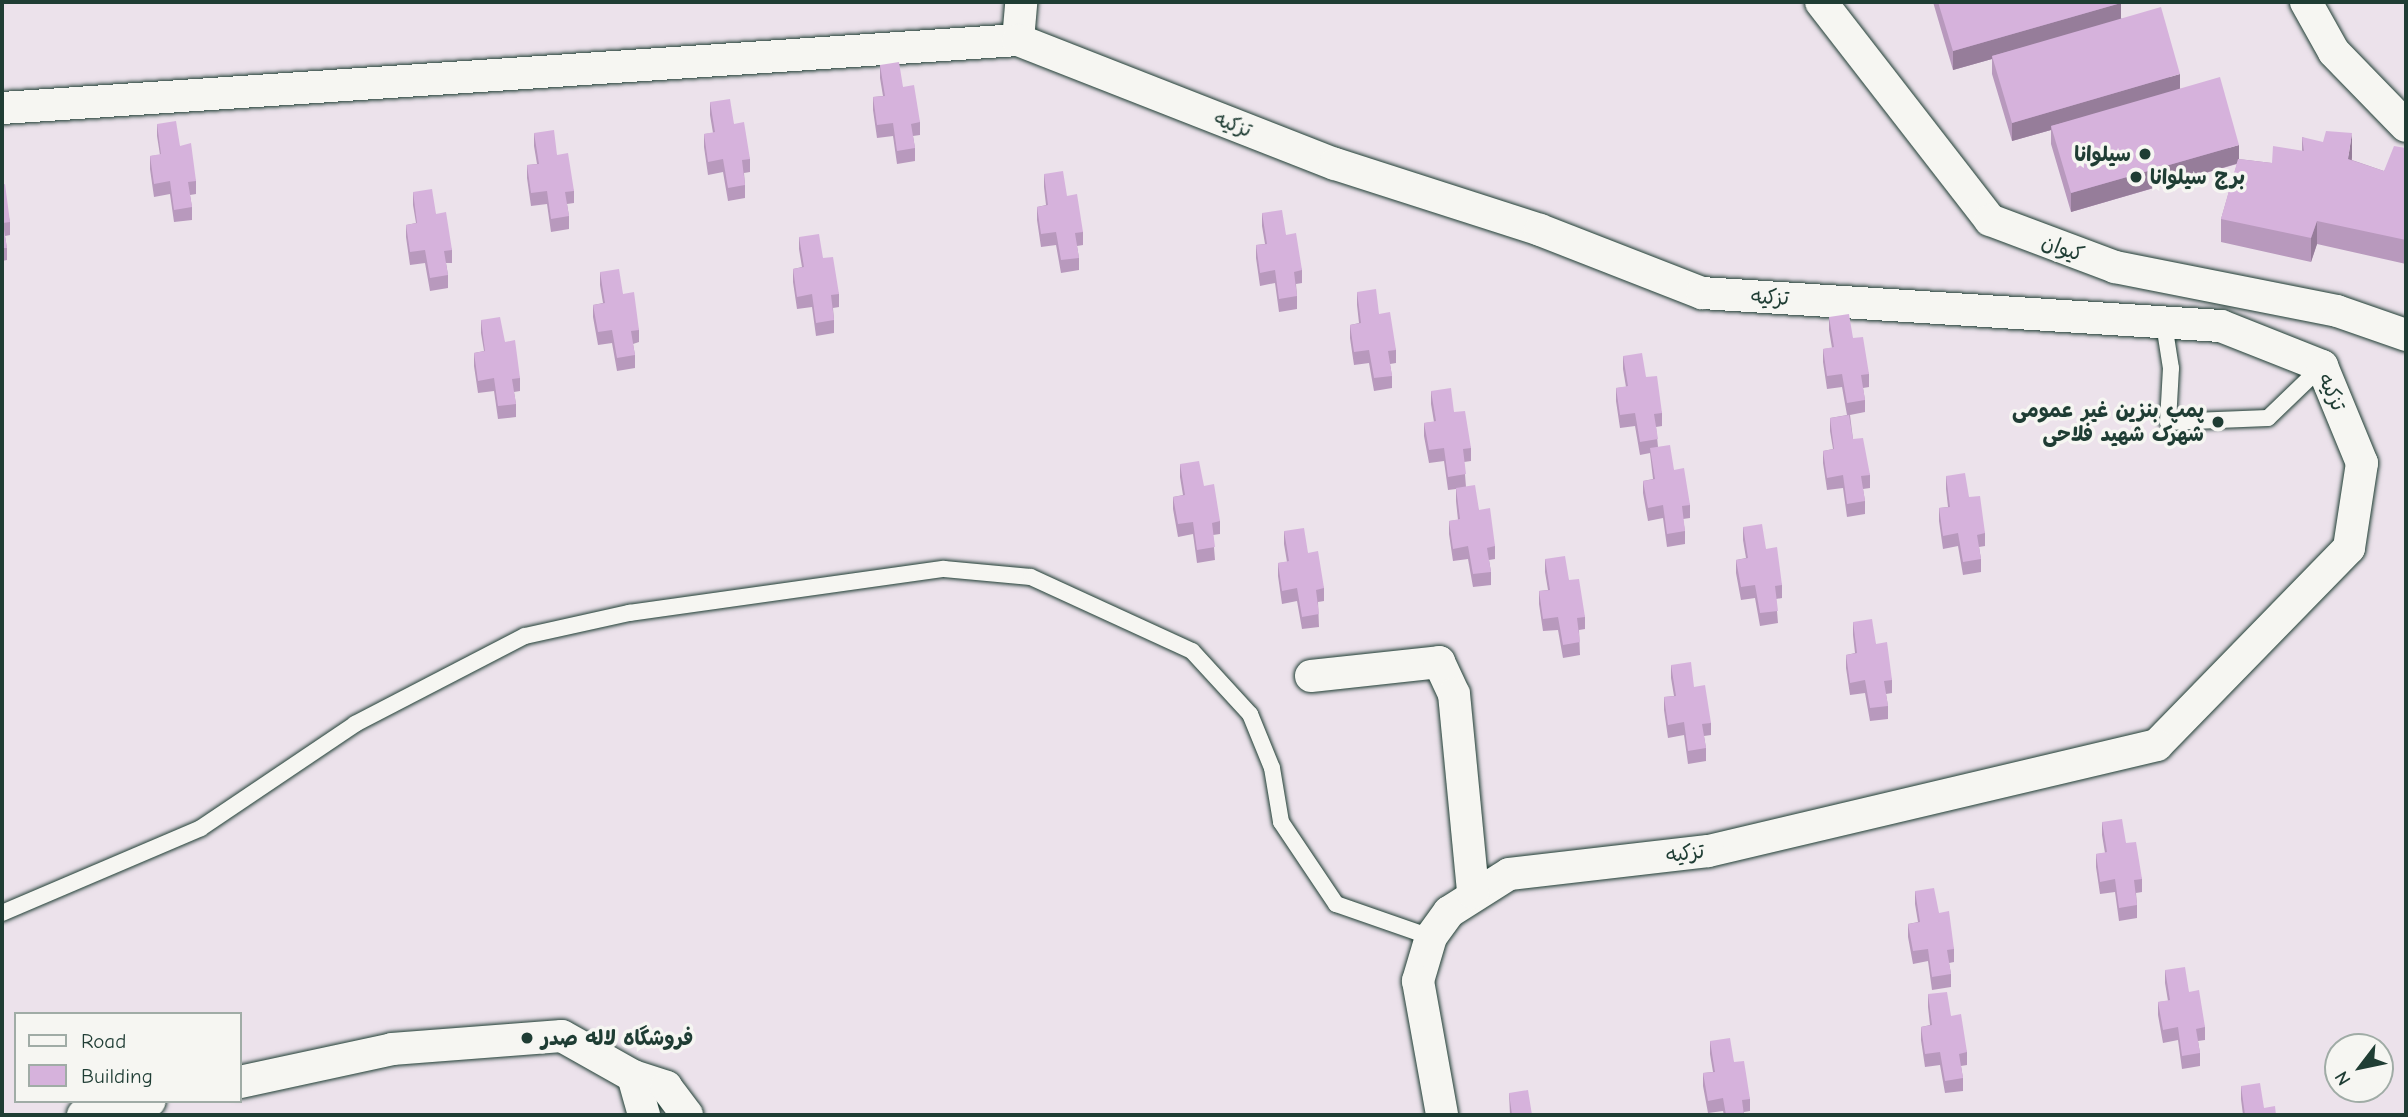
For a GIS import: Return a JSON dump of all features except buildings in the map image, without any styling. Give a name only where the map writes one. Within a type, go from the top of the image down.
[{"type":"street","points":[[2,108],[1018,40],[1021,2]]},
{"type":"street","name":"کیوان","points":[[1821,2],[1990,220],[2115,267],[2337,311],[2406,335]]},
{"type":"street","points":[[2305,2],[2334,52],[2406,126]]},
{"type":"street","name":"تزکیه","points":[[1018,40],[1335,164],[1540,230],[1702,293],[2221,327],[2322,366],[2362,463],[2349,548],[2157,745],[1709,851],[1509,874],[1473,893],[1449,912],[1431,937],[1418,981],[1442,1115]]},
{"type":"street","points":[[1311,676],[1439,662],[1454,694],[1473,893]]},
{"type":"street","points":[[242,1082],[392,1049],[562,1035],[633,1076],[666,1087],[687,1115]]},
{"type":"street","points":[[633,1076],[644,1115]]},
{"type":"street","points":[[83,1115],[140,1103]]},
{"type":"lane","points":[[2164,324],[2171,368],[2168,422],[2268,418],[2322,366]]},
{"type":"lane","points":[[2,913],[201,828],[355,724],[525,636],[629,613],[944,569],[1031,577],[1192,651],[1250,714],[1272,768],[1281,822],[1336,904],[1431,937]]},
{"type":"place","name":"سیلوانا","points":[[2145,154]]},
{"type":"place","name":"برج سیلوانا","points":[[2136,177]]},
{"type":"place","name":"پمپ بنزین غیر عمومی شهرک شهید فلاحی","points":[[2218,422]]},
{"type":"place","name":"فروشگاه لاله صدر","points":[[527,1038]]}]
